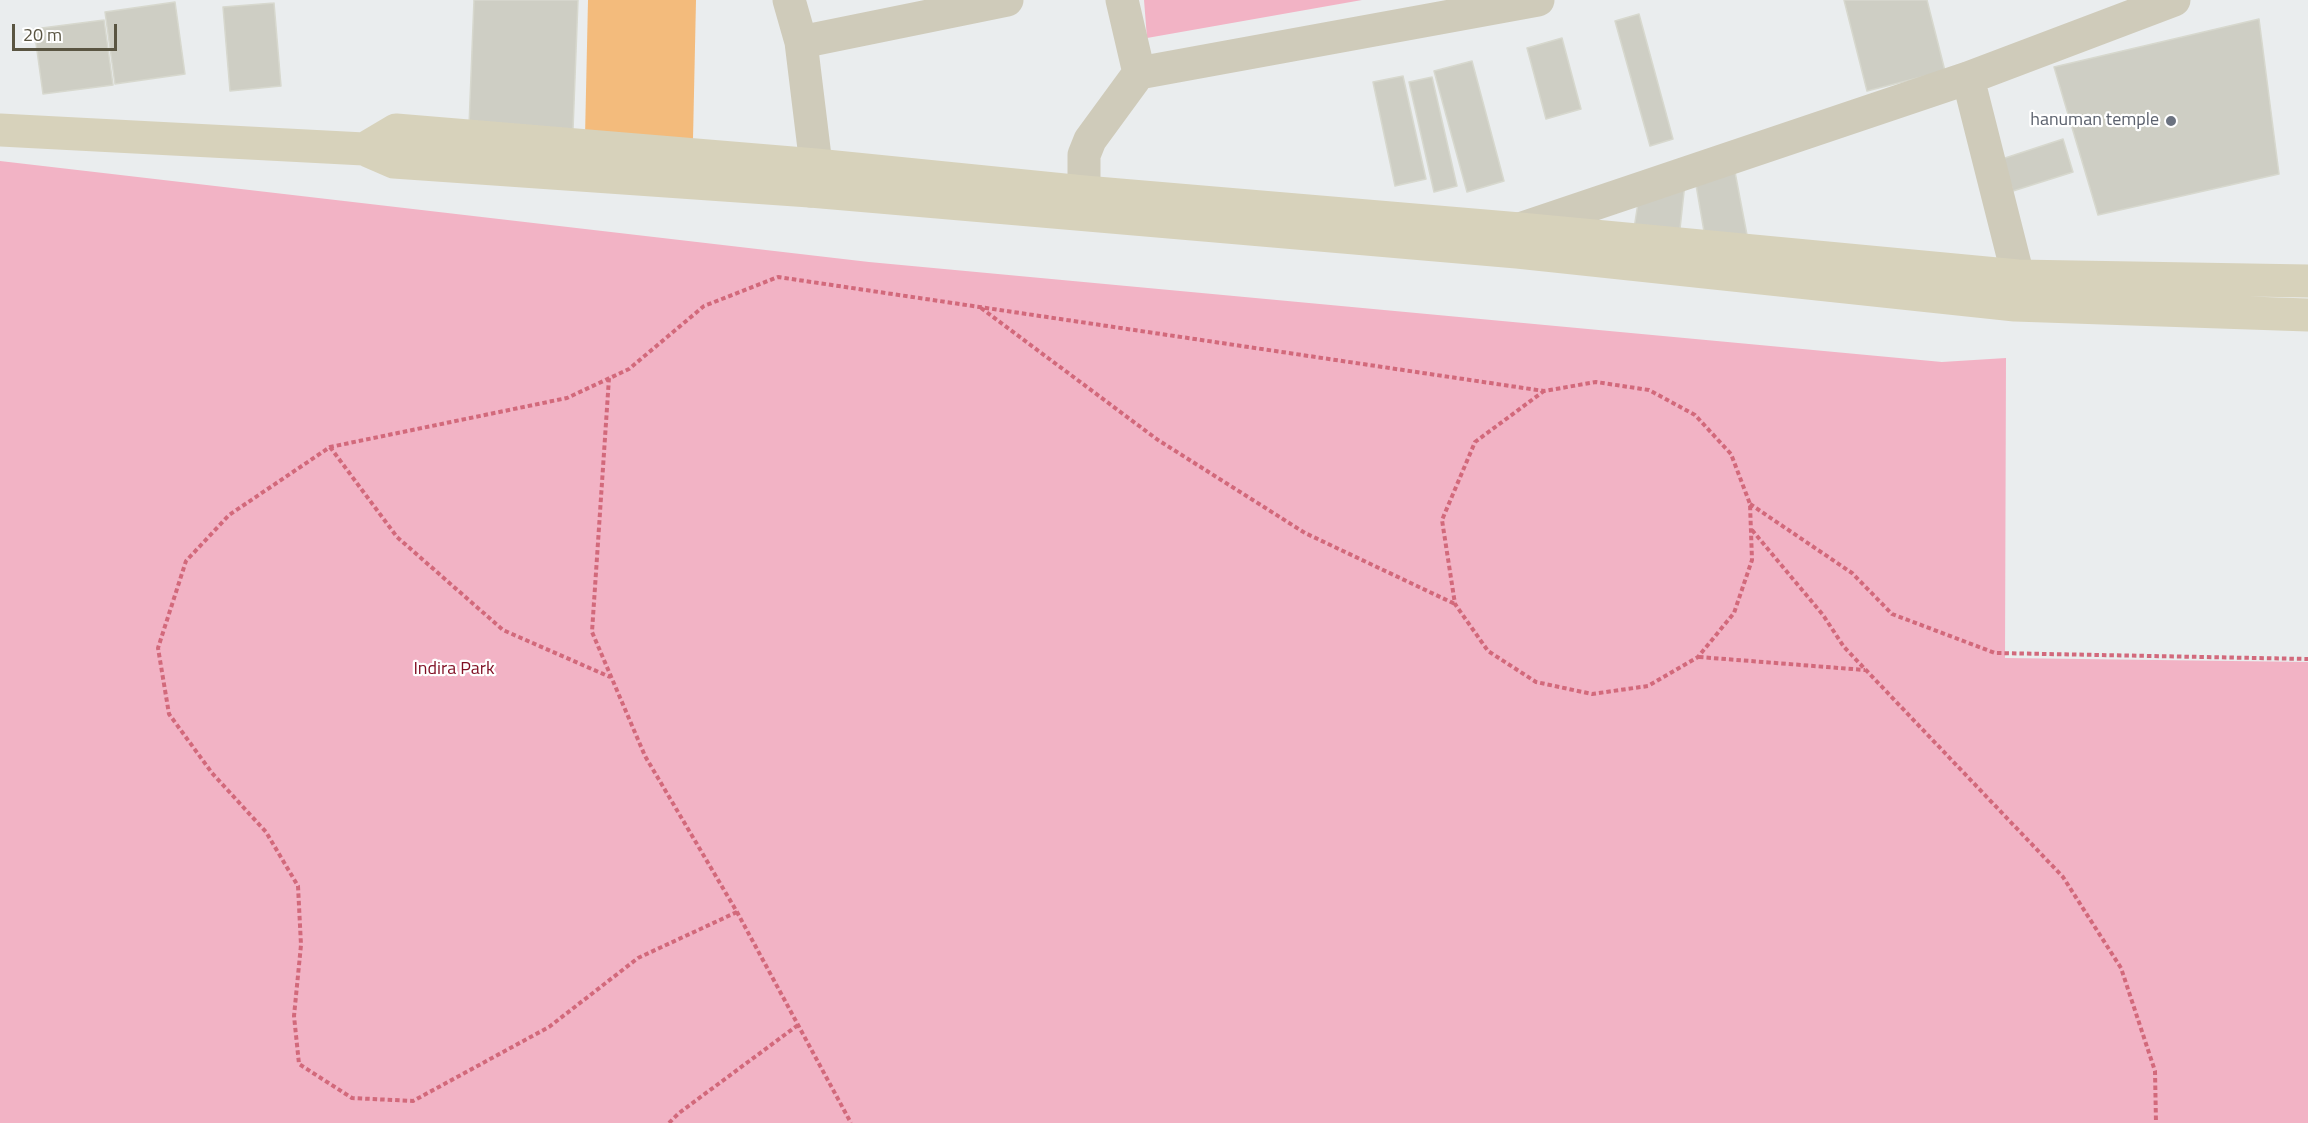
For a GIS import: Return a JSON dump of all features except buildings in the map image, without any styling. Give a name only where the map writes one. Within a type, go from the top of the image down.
[{"type":"street","points":[[789,0],[801,42],[813,178]]},
{"type":"street","points":[[801,42],[1007,0]]},
{"type":"street","points":[[1122,0],[1139,73]]},
{"type":"street","points":[[1084,192],[1084,155],[1090,140],[1139,73],[1538,0]]},
{"type":"street","points":[[1519,240],[1968,78],[2174,0]]},
{"type":"street","points":[[1968,78],[2018,276]]},
{"type":"street","points":[[0,130],[364,149],[396,129],[813,178],[1519,240],[2018,276],[2308,281]]},
{"type":"street","points":[[813,178],[1084,192],[1519,240],[2015,306],[2308,315]]},
{"type":"path","points":[[737,912],[638,958],[549,1027],[413,1101],[352,1098],[299,1064],[294,1016],[300,945],[298,886],[266,832],[212,773],[168,714],[158,648],[186,561],[230,515],[330,447],[567,398],[629,369],[704,306],[778,277],[1544,392],[1596,382],[1649,390],[1695,415],[1731,454],[1750,504],[1752,560],[1734,614],[1698,657],[1648,686],[1592,694],[1536,682],[1488,651],[1455,604],[1442,520],[1475,442],[1544,392]]},
{"type":"path","points":[[980,307],[1158,440],[1305,533],[1455,604]]},
{"type":"path","points":[[609,378],[592,632],[645,756],[737,912],[850,1123]]},
{"type":"path","points":[[330,447],[397,537],[503,630],[611,678]]},
{"type":"path","points":[[1750,504],[1852,573],[1892,614],[1995,653],[2308,659]]},
{"type":"path","points":[[1751,529],[1865,670],[2069,886],[2121,968],[2156,1071],[2156,1123]]},
{"type":"path","points":[[1698,657],[1865,670]]},
{"type":"path","points":[[669,1123],[679,1113],[798,1026]]},
{"type":"green space","points":[[1144,0],[1362,0],[1147,38]]},
{"type":"green space","name":"Indira Park","points":[[0,161],[869,262],[1942,362],[2006,358],[2005,658],[2308,662],[2308,1123],[0,1123]]},
{"type":"shaded area","points":[[588,0],[696,0],[693,139],[585,137]]},
{"type":"place","name":"hanuman temple","points":[[2171,121]]}]
